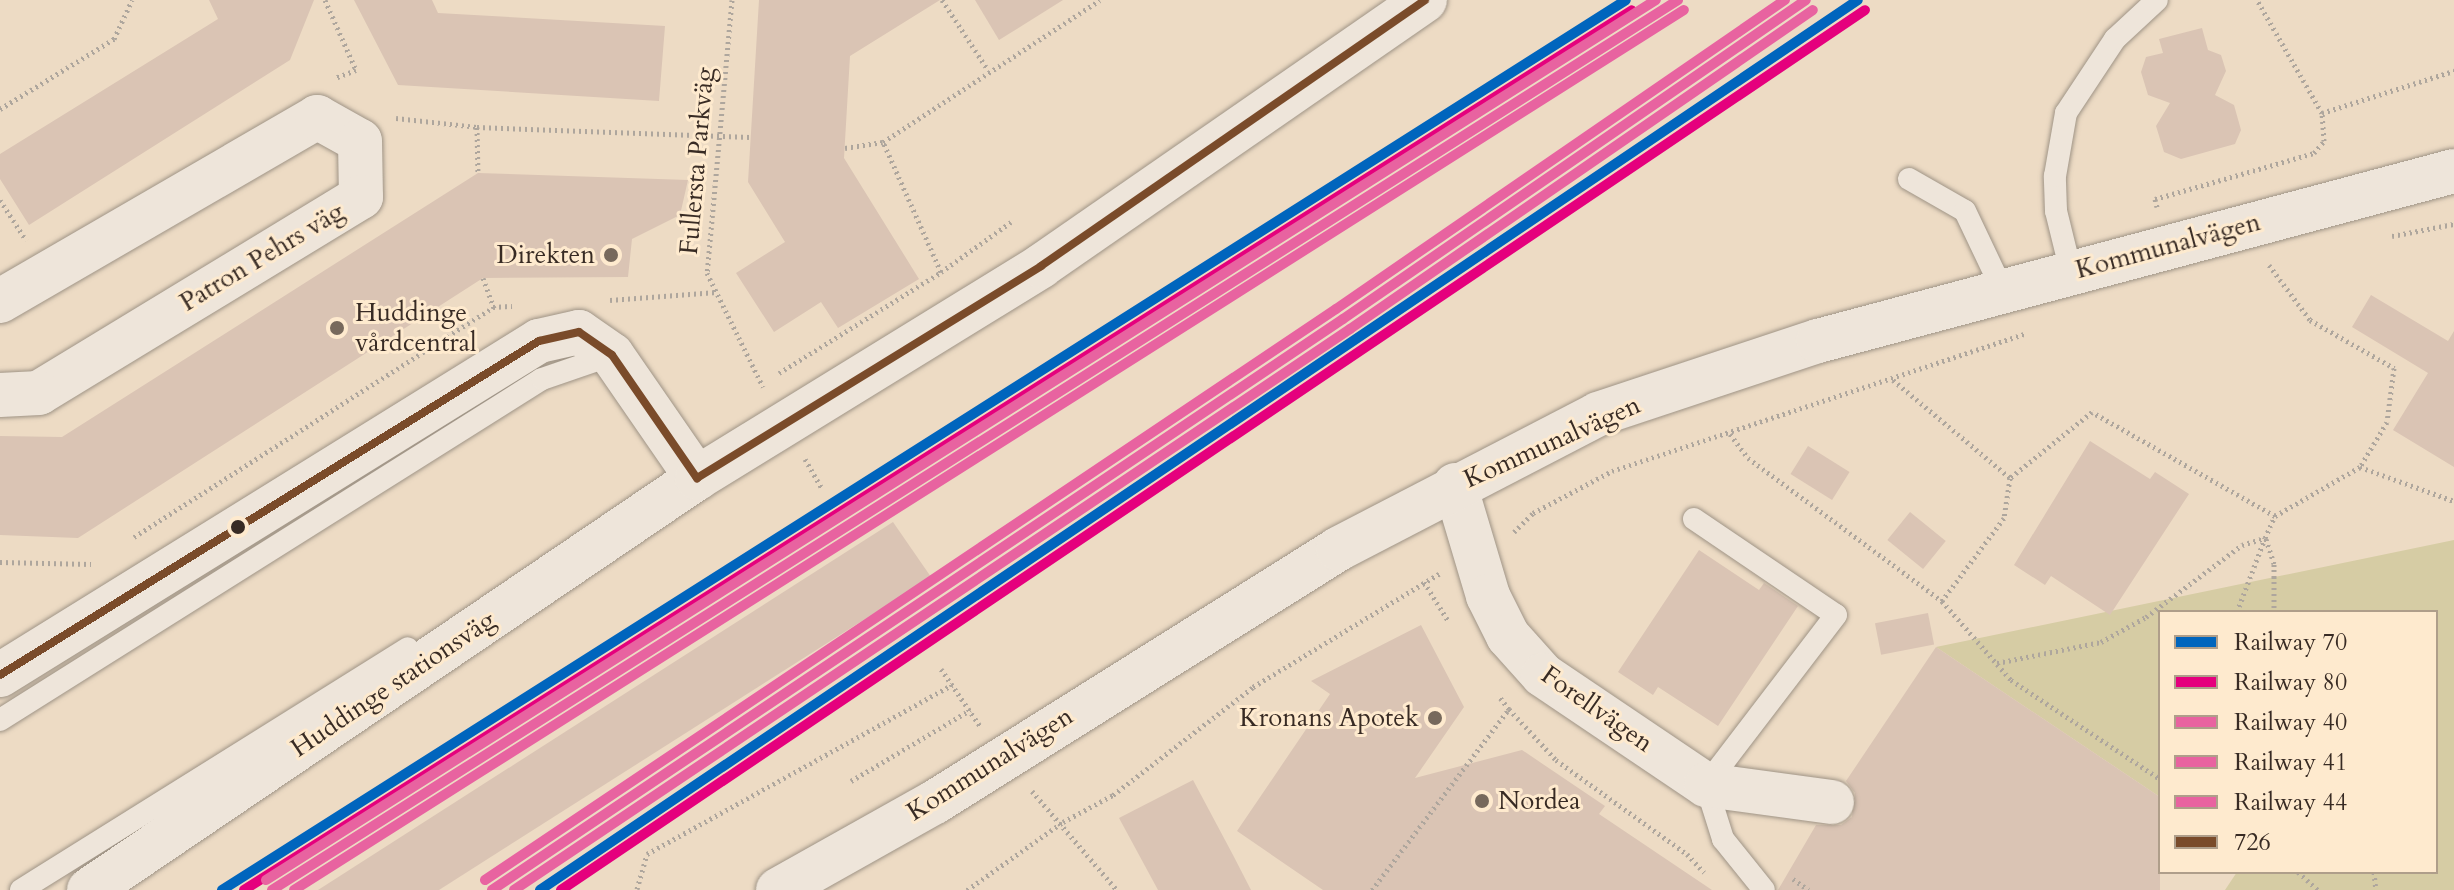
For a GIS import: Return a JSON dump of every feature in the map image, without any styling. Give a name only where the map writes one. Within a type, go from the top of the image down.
[{"type":"street","name":"Huddinge stationsväg","points":[[89,890],[690,466],[1041,266],[1425,0]]},
{"type":"street","name":"Patron Pehrs väg","points":[[0,301],[317,117],[360,141],[361,197],[39,393],[0,395]]},
{"type":"street","name":"Kommunalvägen","points":[[778,890],[935,802],[1338,549],[1455,485],[1598,414],[1818,341],[2454,171]]},
{"type":"street","points":[[0,675],[539,341],[579,332],[612,355],[690,466]]},
{"type":"street","name":"Forellvägen","points":[[1455,485],[1488,596],[1508,636],[1543,675],[1706,785]]},
{"type":"street","points":[[1706,785],[1832,802]]},
{"type":"lane","points":[[2071,272],[2056,211],[2055,176],[2066,113],[2115,39],[2157,0]]},
{"type":"lane","points":[[1909,179],[1965,211],[2003,291]]},
{"type":"lane","points":[[0,720],[542,379],[612,355]]},
{"type":"lane","points":[[21,890],[618,518],[690,466]]},
{"type":"lane","points":[[1694,519],[1836,615],[1706,785],[1723,839],[1764,890]]},
{"type":"path","points":[[0,109],[114,39],[132,0]]},
{"type":"path","points":[[325,0],[356,70],[330,79]]},
{"type":"path","name":"Fullersta Parkväg","points":[[732,0],[707,273],[768,395]]},
{"type":"path","points":[[942,0],[988,70]]},
{"type":"path","points":[[845,148],[883,142],[988,70],[1100,0]]},
{"type":"path","points":[[2257,0],[2322,113],[2454,71]]},
{"type":"path","points":[[477,127],[478,173]]},
{"type":"path","points":[[718,137],[750,137]]},
{"type":"path","points":[[883,142],[941,272]]},
{"type":"path","points":[[0,200],[33,251]]},
{"type":"path","points":[[762,385],[941,272],[1011,222]]},
{"type":"path","points":[[2238,610],[2275,516],[2360,467],[2387,422],[2394,368],[2310,320],[2267,261]]},
{"type":"path","points":[[597,301],[717,292]]},
{"type":"path","points":[[126,542],[493,307],[523,305]]},
{"type":"path","points":[[967,890],[1063,822],[1113,795],[1253,687],[1424,582],[1515,531],[1533,513],[1612,471],[2035,331]]},
{"type":"path","points":[[1893,380],[2010,478]]},
{"type":"path","points":[[1942,601],[2004,518],[2010,478],[2092,412],[2275,516]]},
{"type":"path","points":[[1730,434],[1748,458],[1942,601],[2011,680],[2158,778]]},
{"type":"path","points":[[805,459],[822,489]]},
{"type":"path","points":[[2360,467],[2454,501]]},
{"type":"path","points":[[1997,663],[2101,642],[2146,617],[2242,545],[2265,538]]},
{"type":"path","points":[[2265,538],[2274,564],[2274,610]]},
{"type":"path","points":[[0,562],[87,567],[100,558]]},
{"type":"path","points":[[1424,582],[1453,629]]},
{"type":"path","points":[[941,669],[983,730]]},
{"type":"path","points":[[637,889],[647,854],[952,685]]},
{"type":"path","points":[[1372,890],[1509,709],[1492,686]]},
{"type":"path","points":[[851,781],[970,710]]},
{"type":"path","points":[[1028,788],[1063,822],[1117,890]]},
{"type":"path","points":[[2300,874],[2318,890]]},
{"type":"shaded area","points":[[2454,540],[2454,890],[2225,890],[2236,874],[2438,874],[2438,610],[2158,610],[2158,796],[1936,647]]},
{"type":"building","points":[[209,0],[314,0],[290,60],[29,225],[0,179],[0,154],[218,19]]},
{"type":"building","points":[[354,0],[432,0],[438,13],[665,26],[659,101],[398,85]]},
{"type":"building","points":[[759,0],[940,0],[850,56],[844,158],[919,279],[838,328],[821,302],[774,332],[736,273],[785,242],[748,182]]},
{"type":"building","points":[[975,0],[1063,0],[999,40]]},
{"type":"building","points":[[2202,28],[2208,50],[2221,55],[2226,71],[2215,95],[2234,105],[2241,130],[2235,144],[2181,159],[2164,152],[2156,126],[2170,103],[2148,95],[2141,72],[2146,57],[2163,53],[2159,39]]},
{"type":"building","points":[[478,173],[688,180],[680,215],[632,239],[628,277],[483,278],[78,538],[0,535],[0,436],[62,437]]},
{"type":"building","points":[[2371,295],[2448,341],[2454,331],[2454,467],[2393,430],[2428,373],[2352,327]]},
{"type":"building","points":[[2090,441],[2150,479],[2155,472],[2189,494],[2110,615],[2051,576],[2045,585],[2014,565]]},
{"type":"building","points":[[1808,446],[1850,472],[1832,500],[1791,474]]},
{"type":"building","points":[[1910,512],[1946,541],[1923,569],[1887,540]]},
{"type":"building","points":[[893,522],[931,577],[439,890],[318,890]]},
{"type":"building","points":[[1699,550],[1759,590],[1764,583],[1798,606],[1718,726],[1658,687],[1653,695],[1618,672]]},
{"type":"building","points":[[1928,613],[1934,644],[1881,655],[1875,623]]},
{"type":"building","points":[[1421,625],[1464,707],[1415,778],[1522,750],[1605,806],[1599,814],[1712,890],[1323,890],[1237,831],[1330,694],[1311,681]]},
{"type":"building","points":[[1936,647],[2158,796],[2160,890],[1778,890],[1816,825],[1841,825],[1852,817],[1855,793],[1846,781]]},
{"type":"building","points":[[1193,780],[1251,890],[1158,890],[1119,818]]},
{"type":"rail line","name":"70","points":[[222,890],[1626,0]]},
{"type":"rail line","name":"44","points":[[266,880],[1656,0]]},
{"type":"rail line","name":"40","points":[[272,890],[1678,0]]},
{"type":"rail line","name":"44","points":[[485,880],[1336,309],[1785,0]]},
{"type":"rail line","name":"40","points":[[492,890],[1343,319],[1806,0]]},
{"type":"rail line","name":"70","points":[[540,890],[1858,0]]},
{"type":"rail line","name":"80","points":[[244,890],[1632,10]]},
{"type":"rail line","name":"41","points":[[294,890],[1684,10]]},
{"type":"rail line","name":"41","points":[[514,890],[1350,329],[1813,10]]},
{"type":"rail line","name":"80","points":[[561,890],[1865,10]]},
{"type":"transit line","name":"726","points":[[697,478],[1041,266],[1425,0]]},
{"type":"transit line","name":"726","points":[[0,675],[539,341],[579,332],[612,355],[697,478]]},
{"type":"place","name":"Direkten","points":[[611,255]]},
{"type":"place","name":"Huddinge vårdcentral","points":[[337,328]]},
{"type":"place","name":"Kronans Apotek","points":[[1435,718]]},
{"type":"place","name":"Nordea","points":[[1482,801]]}]
